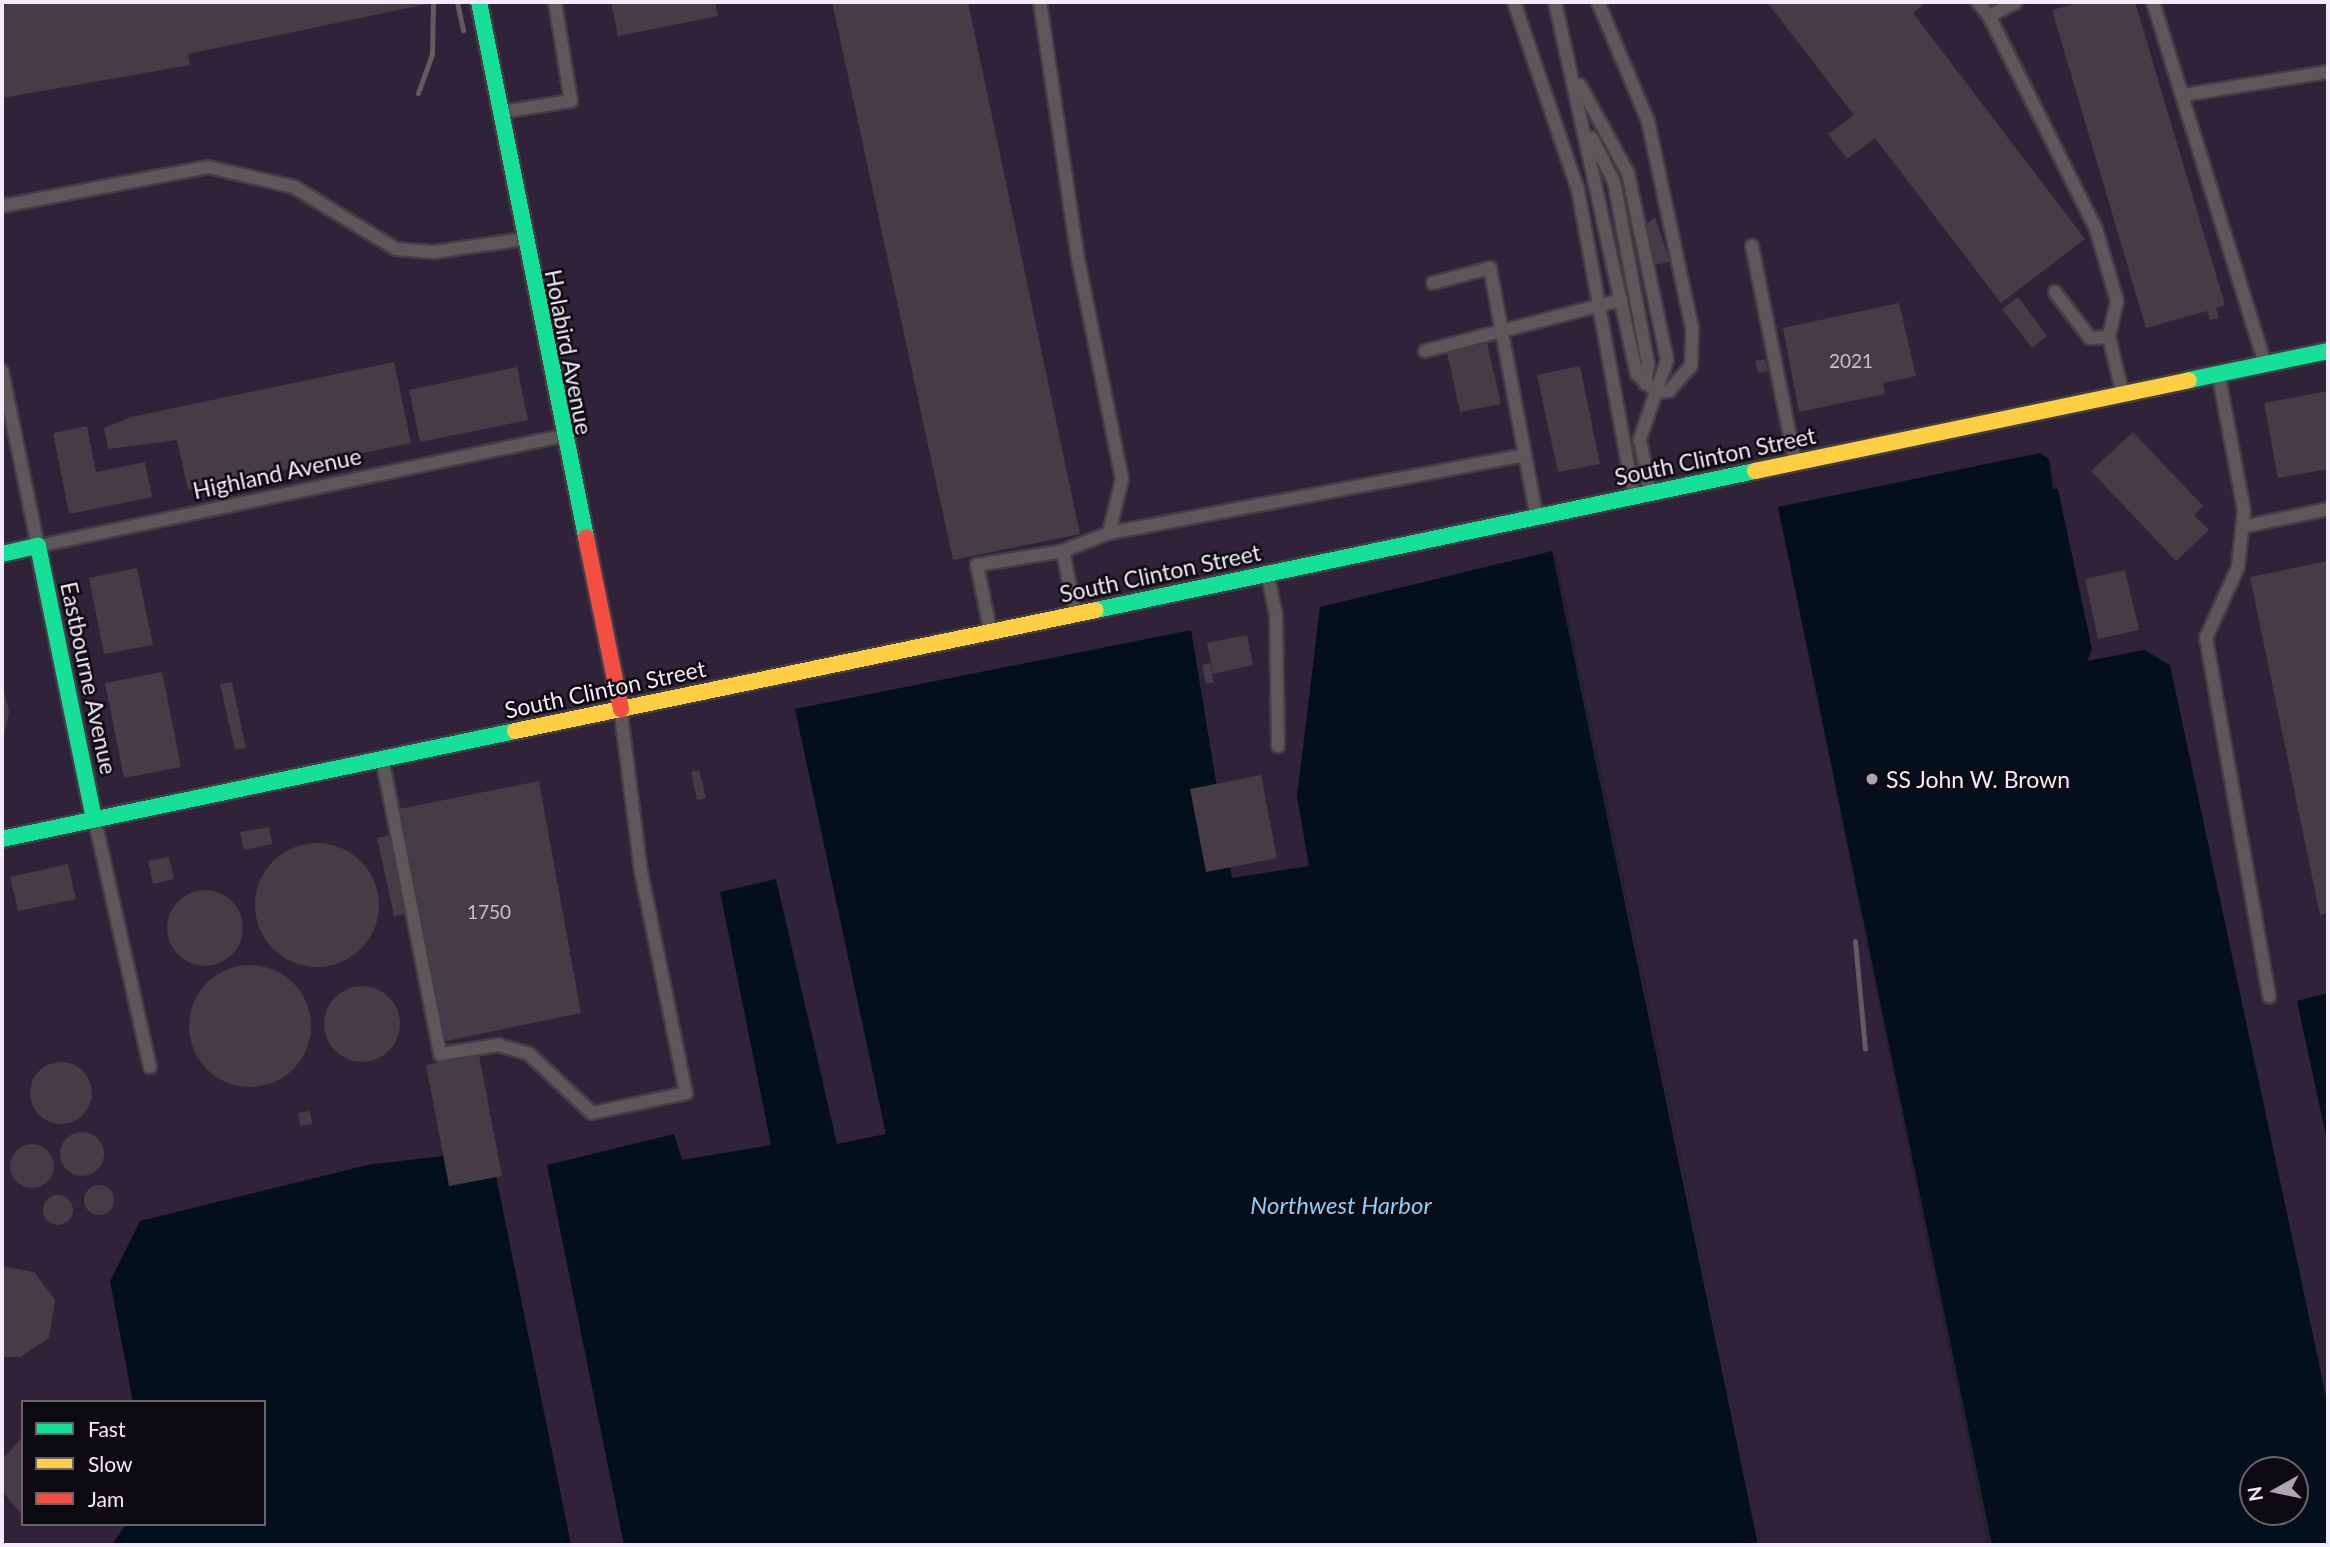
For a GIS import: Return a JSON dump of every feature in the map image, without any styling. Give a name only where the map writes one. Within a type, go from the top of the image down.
[{"type":"main road","name":"Holabird Avenue","points":[[479,2],[562,436],[621,709]]},
{"type":"main road","name":"South Clinton Street","points":[[2,839],[2328,351]]},
{"type":"main road","name":"Highland Avenue","points":[[2,554],[38,546]]},
{"type":"main road","name":"Eastbourne Avenue","points":[[38,546],[94,819]]},
{"type":"lane","points":[[502,112],[571,101],[555,2]]},
{"type":"lane","points":[[1040,2],[1077,254],[1122,479],[1109,533]]},
{"type":"lane","points":[[1514,2],[1578,190],[1642,495]]},
{"type":"lane","points":[[1555,2],[1574,74],[1621,300],[1650,388]]},
{"type":"lane","points":[[1598,2],[1648,121],[1696,352],[1681,382],[1650,388]]},
{"type":"lane","points":[[1978,2],[1989,16],[2096,229],[2117,301],[2109,337],[2123,394]]},
{"type":"lane","points":[[1989,16],[2016,2]]},
{"type":"lane","points":[[2153,2],[2184,95],[2265,364]]},
{"type":"lane","points":[[2184,95],[2328,72]]},
{"type":"lane","points":[[1574,74],[1629,173],[1667,360],[1650,388]]},
{"type":"lane","points":[[1584,123],[1614,182],[1648,363],[1650,388],[1640,439],[1642,495]]},
{"type":"lane","points":[[2,205],[208,167],[294,187],[396,249],[434,252],[525,239]]},
{"type":"lane","points":[[1752,246],[1795,463]]},
{"type":"lane","points":[[1433,283],[1490,268],[1537,517]]},
{"type":"lane","points":[[2054,292],[2090,338],[2109,337]]},
{"type":"lane","points":[[1425,351],[1621,300]]},
{"type":"lane","points":[[2,371],[38,546]]},
{"type":"lane","points":[[2218,374],[2236,450],[2242,527],[2238,566],[2206,638],[2269,997]]},
{"type":"lane","name":"Highland Avenue","points":[[38,546],[562,436]]},
{"type":"lane","points":[[990,632],[977,565],[1063,551],[1109,533],[1525,455]]},
{"type":"lane","points":[[2242,527],[2328,509]]},
{"type":"lane","points":[[1063,551],[1075,614]]},
{"type":"lane","points":[[1267,573],[1276,615],[1278,746]]},
{"type":"lane","points":[[382,759],[440,1054],[498,1045],[529,1054],[592,1113],[686,1093],[641,873],[621,709]]},
{"type":"lane","points":[[94,819],[150,1067]]},
{"type":"shaded area","points":[[2,2],[2328,2],[2328,993],[2297,1001],[2328,1145],[2328,1406],[2170,665],[2144,650],[2087,662],[2091,649],[2057,489],[2049,460],[2040,453],[1778,507],[1992,1545],[1758,1545],[1551,551],[1297,796],[1310,866],[1232,878],[1191,631],[795,709],[886,1134],[837,1144],[776,879],[771,1145],[682,1160],[674,1134],[547,1166],[624,1545],[571,1545],[496,1177],[458,1180],[443,1156],[367,1165],[140,1221],[110,1281],[133,1400],[21,1400],[21,1526],[125,1526],[112,1545],[2,1545]]},
{"type":"water","points":[[2040,453],[2049,459],[2053,489],[2058,489],[2092,649],[2087,661],[2144,650],[2170,665],[2328,1406],[2328,1545],[1992,1545],[1778,507]]},
{"type":"water","name":"Northwest Harbor","points":[[1552,551],[1758,1545],[624,1545],[547,1165],[674,1134],[682,1160],[771,1145],[720,892],[776,879],[837,1144],[886,1134],[795,709],[1191,630],[1232,878],[1309,866],[1297,796],[1320,607]]},
{"type":"water","points":[[2328,993],[2328,1145],[2297,1001]]},
{"type":"water","points":[[443,1156],[458,1180],[496,1176],[571,1545],[112,1545],[125,1526],[266,1526],[266,1400],[133,1400],[110,1281],[140,1221],[367,1165]]},
{"type":"pier","points":[[1778,507],[1992,1545],[1988,1545]]},
{"type":"pier","points":[[1555,550],[1762,1545],[1552,551]]},
{"type":"building","points":[[2,2],[427,4],[188,54],[190,65],[2,98]]},
{"type":"building","points":[[611,2],[715,2],[718,16],[618,36]]},
{"type":"building","points":[[832,2],[968,2],[1080,534],[953,560]]},
{"type":"building","points":[[1767,2],[1927,2],[1913,13],[2085,239],[2001,303],[1875,138],[1847,159],[1828,134],[1854,115]]},
{"type":"building","points":[[2081,2],[2135,2],[2225,305],[2216,308],[2219,318],[2210,320],[2207,311],[2146,328],[2052,10]]},
{"type":"building","points":[[1655,217],[1670,262],[1654,265],[1646,225]]},
{"type":"building","points":[[2018,297],[2047,336],[2032,348],[2002,309]]},
{"type":"building","points":[[1899,303],[1916,376],[1883,383],[1885,394],[1799,412],[1783,328]]},
{"type":"building","points":[[1487,343],[1501,404],[1460,412],[1447,352]]},
{"type":"building","points":[[1765,359],[1768,371],[1758,373],[1755,361]]},
{"type":"building","points":[[394,362],[411,443],[188,490],[177,440],[108,449],[104,428],[131,417]]},
{"type":"building","points":[[1580,366],[1600,464],[1558,472],[1537,375]]},
{"type":"building","points":[[517,367],[528,420],[420,442],[409,390]]},
{"type":"building","points":[[2328,391],[2328,469],[2278,478],[2264,403]]},
{"type":"building","points":[[87,426],[96,472],[145,462],[152,497],[69,514],[53,433]]},
{"type":"building","points":[[2133,432],[2203,506],[2194,515],[2209,530],[2176,561],[2091,471]]},
{"type":"building","points":[[2328,561],[2328,913],[2320,915],[2250,577]]},
{"type":"building","points":[[137,568],[153,645],[104,654],[89,578]]},
{"type":"building","points":[[2125,570],[2139,630],[2098,639],[2085,579]]},
{"type":"building","points":[[1247,635],[1253,665],[1213,674],[1207,643]]},
{"type":"building","points":[[1210,663],[1214,682],[1206,684],[1202,665]]},
{"type":"building","points":[[162,672],[181,767],[124,778],[105,683]]},
{"type":"building","points":[[2,680],[9,712],[2,745]]},
{"type":"building","points":[[232,682],[246,748],[235,750],[220,684]]},
{"type":"building","points":[[699,770],[706,798],[697,800],[691,772]]},
{"type":"building","points":[[1261,775],[1277,858],[1206,872],[1190,789]]},
{"type":"building","points":[[539,781],[581,1013],[441,1042],[394,810]]},
{"type":"building","points":[[269,827],[272,844],[244,850],[240,832]]},
{"type":"building","points":[[392,835],[408,913],[394,916],[377,838]]},
{"type":"building","points":[[317,843],[341,848],[361,861],[374,881],[379,905],[374,929],[361,949],[341,962],[317,967],[293,962],[273,949],[260,929],[255,905],[260,881],[273,861],[293,848]]},
{"type":"building","points":[[169,857],[174,879],[153,884],[148,861]]},
{"type":"building","points":[[68,864],[76,899],[18,911],[10,877]]},
{"type":"building","points":[[205,890],[220,893],[232,901],[240,913],[243,928],[240,943],[232,955],[220,963],[205,966],[190,963],[178,955],[170,943],[167,928],[170,913],[178,901],[190,893]]},
{"type":"building","points":[[250,965],[273,969],[293,983],[307,1003],[311,1026],[307,1049],[293,1069],[273,1083],[250,1087],[227,1083],[207,1069],[193,1049],[189,1026],[193,1003],[207,983],[227,969]]},
{"type":"building","points":[[362,986],[376,989],[389,997],[397,1010],[400,1024],[397,1038],[389,1051],[376,1059],[362,1062],[348,1059],[335,1051],[327,1038],[324,1024],[327,1010],[335,997],[348,989]]},
{"type":"building","points":[[479,1055],[502,1176],[449,1186],[426,1065]]},
{"type":"building","points":[[61,1062],[73,1064],[83,1071],[90,1081],[90,1105],[83,1115],[73,1122],[61,1124],[49,1122],[39,1115],[32,1105],[30,1093],[32,1081],[39,1071],[49,1064]]},
{"type":"building","points":[[310,1111],[312,1124],[300,1126],[298,1113]]},
{"type":"building","points":[[82,1132],[97,1139],[104,1154],[97,1169],[82,1176],[67,1169],[60,1154],[67,1139]]},
{"type":"building","points":[[32,1144],[48,1150],[54,1166],[48,1182],[32,1188],[16,1182],[10,1166],[16,1150]]},
{"type":"building","points":[[99,1185],[110,1189],[114,1200],[110,1211],[99,1215],[88,1211],[84,1200],[88,1189]]},
{"type":"building","points":[[58,1195],[69,1199],[73,1210],[69,1221],[58,1225],[47,1221],[43,1210],[47,1199]]},
{"type":"building","points":[[2,1266],[34,1272],[55,1300],[49,1338],[20,1357],[2,1357]]},
{"type":"building","points":[[21,1438],[21,1514],[2,1491],[3,1459]]},
{"type":"railway","points":[[418,93],[432,54],[433,2]]},
{"type":"railway","points":[[457,2],[463,30]]},
{"type":"railway","points":[[1855,941],[1865,1049]]},
{"type":"traffic: fast","points":[[479,2],[586,537]]},
{"type":"traffic: fast","points":[[2189,380],[2328,351]]},
{"type":"traffic: fast","points":[[1096,610],[1755,471]]},
{"type":"traffic: fast","points":[[2,554],[38,546],[94,819]]},
{"type":"traffic: fast","points":[[2,839],[515,731]]},
{"type":"traffic: slow","points":[[1755,471],[2189,380]]},
{"type":"traffic: slow","points":[[515,731],[1096,610]]},
{"type":"traffic: jam","points":[[586,537],[621,709]]},
{"type":"place","name":"SS John W. Brown","points":[[1872,779]]}]
